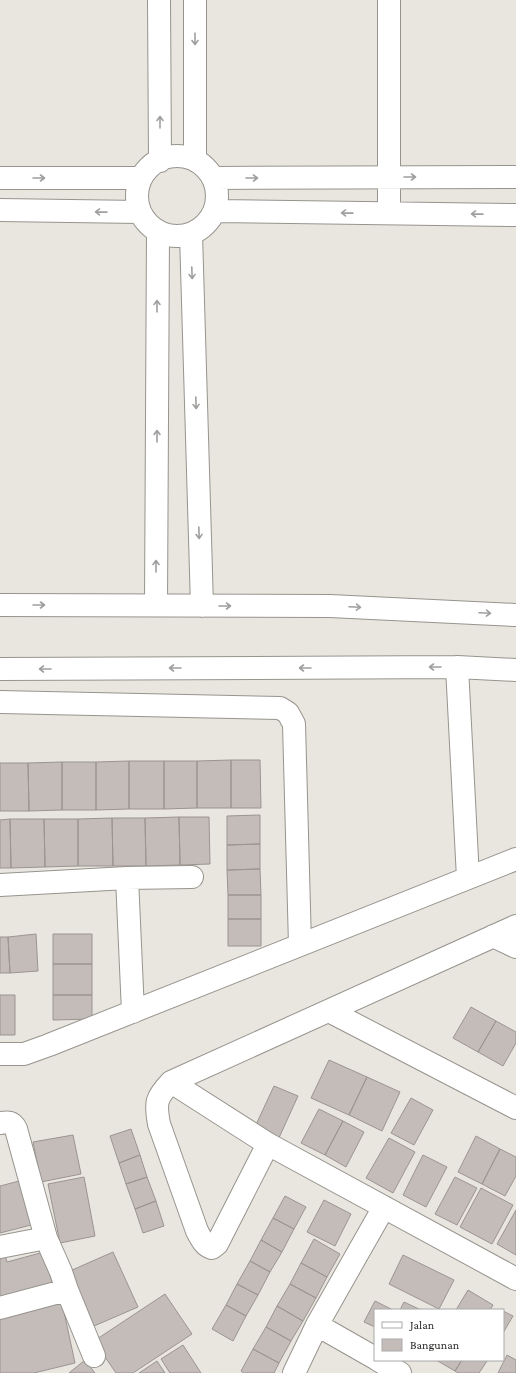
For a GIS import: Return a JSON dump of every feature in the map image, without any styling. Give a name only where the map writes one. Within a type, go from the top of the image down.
[{"type":"street","points":[[159,0],[160,160]]},
{"type":"street","points":[[195,0],[195,160]]},
{"type":"street","points":[[389,0],[389,213]]},
{"type":"street","points":[[179,156],[192,158],[204,166],[213,178],[217,186],[218,198],[215,211],[207,223],[197,232],[184,236],[170,236],[158,232],[147,223],[140,212],[136,199],[138,185],[144,173],[153,163],[160,160],[166,157],[179,156]]},
{"type":"street","points":[[213,178],[516,176]]},
{"type":"street","points":[[0,178],[141,178]]},
{"type":"street","points":[[0,210],[140,212]]},
{"type":"street","points":[[215,211],[516,215]]},
{"type":"street","points":[[156,605],[158,232]]},
{"type":"street","points":[[191,234],[202,606]]},
{"type":"street","points":[[0,605],[330,606],[516,614]]},
{"type":"street","points":[[457,667],[468,878]]},
{"type":"street","points":[[0,669],[457,667],[516,670]]},
{"type":"street","points":[[0,702],[280,708],[288,713],[294,724],[300,945]]},
{"type":"street","points":[[0,1054],[24,1054],[49,1045],[516,859]]},
{"type":"street","points":[[0,885],[127,878],[192,877]]},
{"type":"street","points":[[127,878],[133,1012]]},
{"type":"street","points":[[268,1144],[216,1244],[212,1248],[208,1247],[197,1231],[159,1124],[156,1111],[157,1100],[163,1090],[171,1082],[516,926]]},
{"type":"street","points":[[493,936],[516,947]]},
{"type":"street","points":[[329,1011],[516,1108]]},
{"type":"street","points":[[171,1082],[268,1144],[516,1279]]},
{"type":"street","points":[[0,1123],[9,1122],[14,1124],[46,1238],[94,1356]]},
{"type":"street","points":[[294,1373],[317,1325],[384,1207]]},
{"type":"street","points":[[0,1247],[46,1238]]},
{"type":"street","points":[[0,1308],[67,1290]]},
{"type":"street","points":[[317,1325],[374,1357]]},
{"type":"street","points":[[380,1361],[400,1373]]},
{"type":"building","points":[[231,760],[231,808],[197,808],[197,761]]},
{"type":"building","points":[[231,760],[260,760],[261,808],[231,808]]},
{"type":"building","points":[[129,761],[129,809],[96,810],[96,762]]},
{"type":"building","points":[[129,761],[164,761],[164,809],[129,809]]},
{"type":"building","points":[[164,761],[197,761],[197,808],[164,809]]},
{"type":"building","points":[[62,762],[62,810],[29,811],[28,763]]},
{"type":"building","points":[[62,762],[96,762],[96,810],[62,810]]},
{"type":"building","points":[[0,763],[28,763],[29,811],[0,811]]},
{"type":"building","points":[[260,815],[260,844],[227,845],[227,816]]},
{"type":"building","points":[[179,817],[180,865],[146,866],[145,818]]},
{"type":"building","points":[[179,817],[209,817],[210,864],[180,865]]},
{"type":"building","points":[[112,818],[113,866],[78,866],[78,819]]},
{"type":"building","points":[[112,818],[145,818],[146,866],[113,866]]},
{"type":"building","points":[[10,819],[11,868],[0,868],[0,820]]},
{"type":"building","points":[[10,819],[44,819],[45,867],[11,868]]},
{"type":"building","points":[[44,819],[78,819],[78,866],[45,867]]},
{"type":"building","points":[[260,844],[260,869],[227,870],[227,845]]},
{"type":"building","points":[[260,869],[261,895],[228,895],[227,870]]},
{"type":"building","points":[[228,895],[261,895],[261,919],[228,919]]},
{"type":"building","points":[[228,919],[261,919],[261,946],[228,946]]},
{"type":"building","points":[[36,934],[38,971],[10,973],[8,937]]},
{"type":"building","points":[[53,934],[92,934],[92,964],[53,964]]},
{"type":"building","points":[[0,937],[8,937],[10,973],[0,973]]},
{"type":"building","points":[[53,964],[92,964],[92,995],[53,995]]},
{"type":"building","points":[[0,995],[15,995],[15,1035],[0,1035]]},
{"type":"building","points":[[53,995],[92,995],[92,1019],[53,1020]]},
{"type":"building","points":[[471,1007],[496,1021],[478,1052],[453,1038]]},
{"type":"building","points":[[496,1021],[516,1032],[516,1043],[503,1066],[478,1052]]},
{"type":"building","points":[[329,1060],[367,1077],[349,1115],[311,1098]]},
{"type":"building","points":[[367,1077],[400,1092],[382,1131],[349,1115]]},
{"type":"building","points":[[274,1086],[298,1096],[278,1140],[254,1129]]},
{"type":"building","points":[[411,1098],[433,1110],[414,1145],[391,1133]]},
{"type":"building","points":[[319,1109],[343,1121],[325,1155],[301,1143]]},
{"type":"building","points":[[343,1121],[364,1132],[346,1167],[325,1155]]},
{"type":"building","points":[[131,1129],[140,1155],[119,1163],[110,1136]]},
{"type":"building","points":[[73,1135],[81,1174],[41,1182],[33,1142]]},
{"type":"building","points":[[476,1136],[500,1149],[482,1184],[458,1172]]},
{"type":"building","points":[[389,1138],[415,1152],[393,1193],[366,1178]]},
{"type":"building","points":[[500,1149],[516,1157],[516,1176],[505,1196],[482,1184]]},
{"type":"building","points":[[140,1155],[147,1177],[126,1184],[119,1163]]},
{"type":"building","points":[[423,1155],[447,1167],[426,1207],[403,1195]]},
{"type":"building","points":[[84,1177],[95,1236],[60,1243],[48,1184]]},
{"type":"building","points":[[147,1177],[156,1201],[135,1209],[126,1184]]},
{"type":"building","points":[[455,1177],[477,1188],[457,1225],[435,1214]]},
{"type":"building","points":[[23,1180],[35,1224],[0,1233],[0,1186]]},
{"type":"building","points":[[481,1188],[513,1205],[492,1244],[460,1227]]},
{"type":"building","points":[[285,1196],[306,1207],[294,1229],[273,1218]]},
{"type":"building","points":[[324,1200],[351,1214],[335,1246],[307,1232]]},
{"type":"building","points":[[156,1201],[164,1226],[143,1233],[135,1209]]},
{"type":"building","points":[[516,1210],[516,1255],[497,1244]]},
{"type":"building","points":[[273,1218],[294,1229],[282,1252],[261,1240]]},
{"type":"building","points":[[314,1239],[340,1254],[327,1277],[301,1263]]},
{"type":"building","points":[[261,1240],[282,1252],[270,1272],[250,1261]]},
{"type":"building","points":[[3,1248],[7,1262],[44,1252],[53,1286],[0,1300],[0,1249]]},
{"type":"building","points":[[113,1252],[138,1307],[94,1326],[70,1271]]},
{"type":"building","points":[[403,1255],[454,1280],[439,1309],[389,1284]]},
{"type":"building","points":[[250,1261],[270,1272],[258,1295],[237,1284]]},
{"type":"building","points":[[301,1263],[327,1277],[316,1298],[290,1284]]},
{"type":"building","points":[[237,1284],[258,1295],[246,1316],[226,1305]]},
{"type":"building","points":[[290,1284],[316,1298],[303,1321],[277,1306]]},
{"type":"building","points":[[468,1290],[493,1305],[491,1309],[457,1309]]},
{"type":"building","points":[[165,1294],[192,1334],[133,1373],[116,1373],[94,1341]]},
{"type":"building","points":[[61,1298],[75,1363],[34,1373],[0,1373],[0,1313]]},
{"type":"building","points":[[375,1301],[391,1309],[374,1309],[374,1327],[364,1322]]},
{"type":"building","points":[[404,1302],[419,1309],[400,1309]]},
{"type":"building","points":[[226,1305],[246,1316],[233,1341],[212,1329]]},
{"type":"building","points":[[277,1306],[303,1321],[291,1341],[266,1327]]},
{"type":"building","points":[[504,1312],[513,1316],[504,1331]]},
{"type":"building","points":[[266,1327],[291,1341],[279,1363],[253,1349]]},
{"type":"building","points":[[183,1345],[201,1373],[170,1373],[161,1359]]},
{"type":"building","points":[[253,1349],[279,1363],[274,1373],[244,1373],[241,1371]]},
{"type":"building","points":[[507,1355],[516,1360],[516,1373],[498,1373]]},
{"type":"building","points":[[85,1360],[95,1373],[69,1373]]},
{"type":"building","points":[[157,1361],[165,1373],[139,1373]]},
{"type":"building","points":[[438,1361],[461,1361],[455,1371]]},
{"type":"building","points":[[461,1361],[487,1361],[479,1373],[458,1373],[455,1371]]}]
